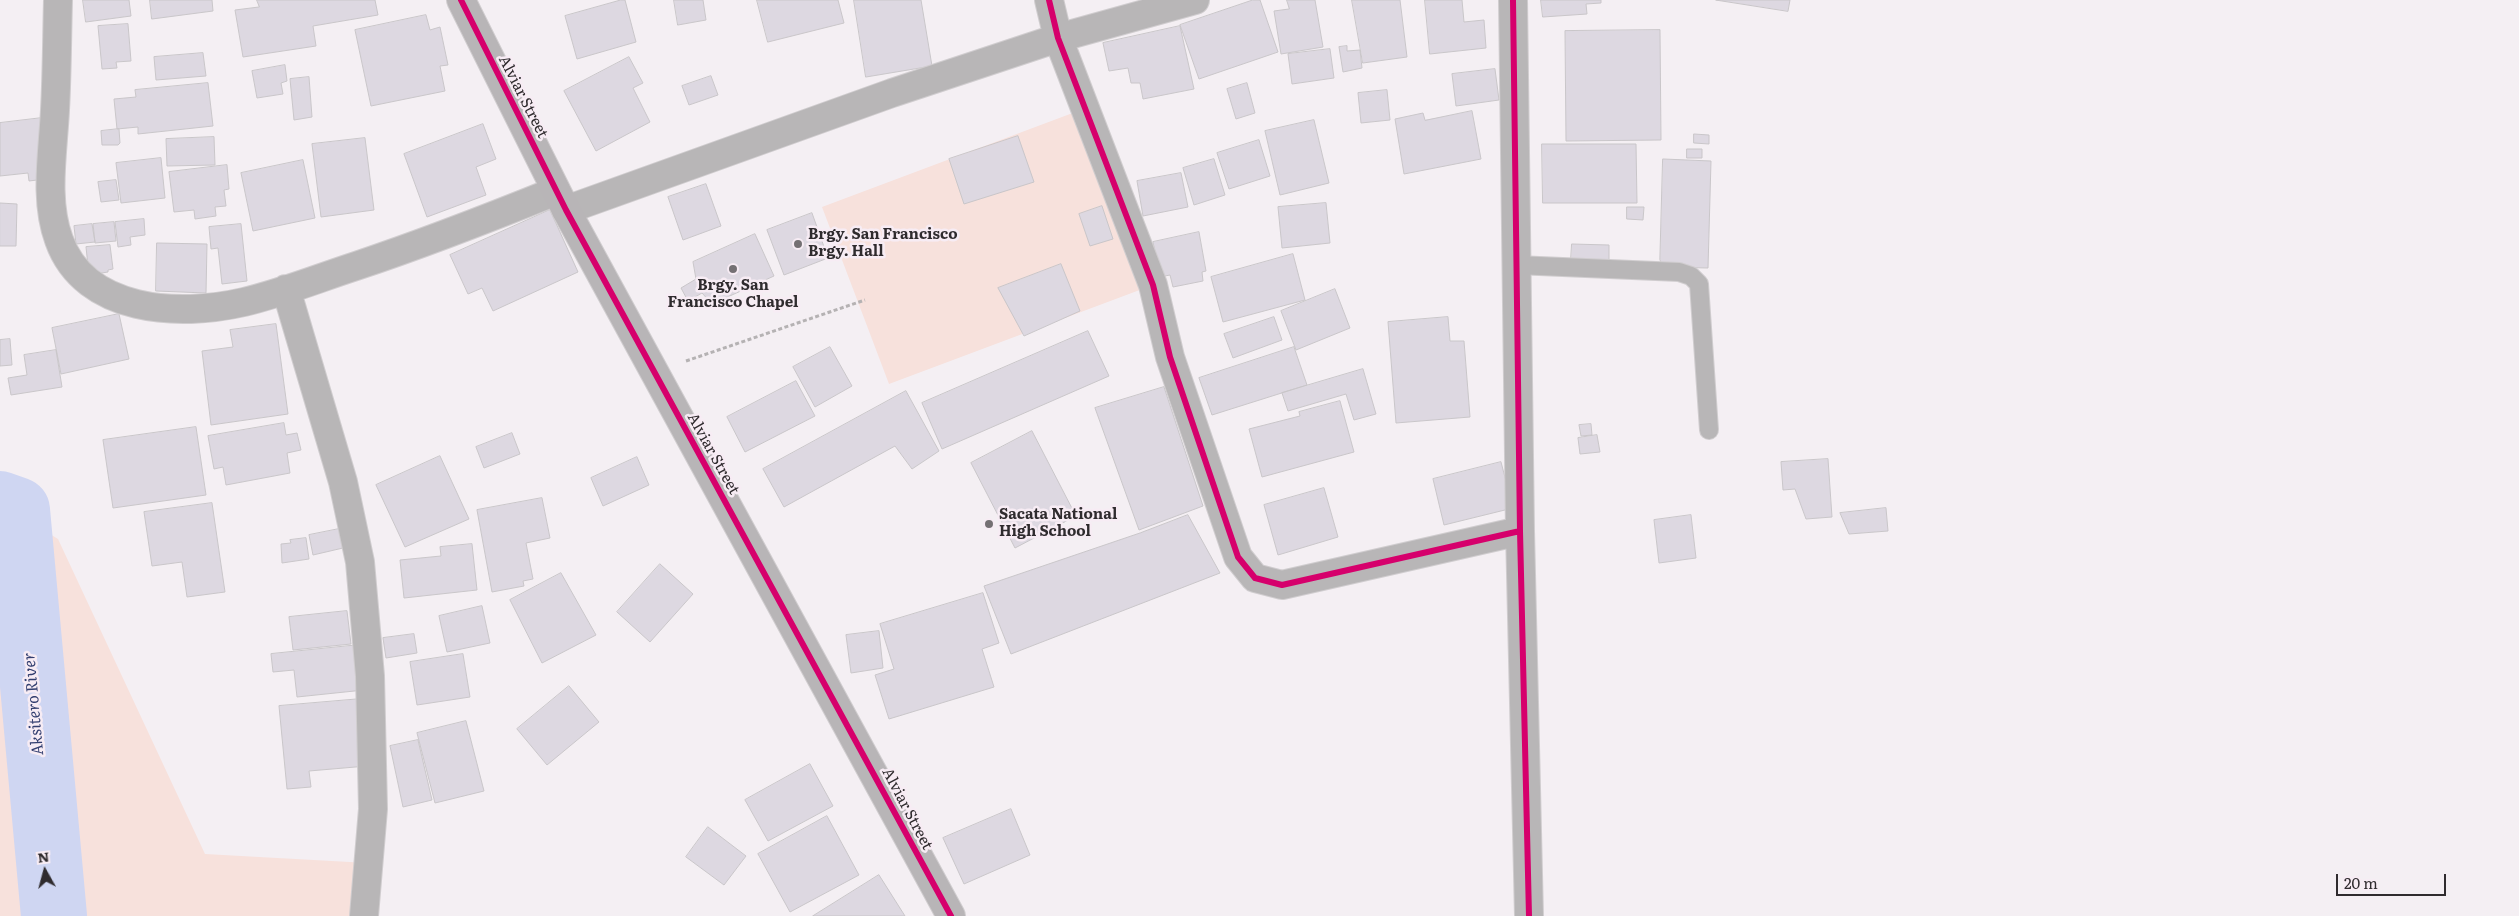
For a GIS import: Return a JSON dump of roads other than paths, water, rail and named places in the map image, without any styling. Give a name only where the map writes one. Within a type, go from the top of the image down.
[{"type":"street","points":[[58,0],[51,188],[55,228],[69,261],[86,281],[101,290],[137,304],[159,308],[184,309],[243,302],[286,289],[1058,38],[1195,0]]},
{"type":"street","name":"Alviar Street","points":[[461,0],[561,201],[950,916]]},
{"type":"street","points":[[1049,0],[1058,38],[1153,285],[1170,356],[1238,557],[1255,578],[1282,585],[1520,531]]},
{"type":"street","points":[[1513,0],[1520,531],[1529,916]]},
{"type":"street","points":[[286,289],[343,482],[360,562],[370,676],[373,809],[364,916]]},
{"type":"lane","points":[[1516,265],[1679,272],[1691,276],[1699,284],[1709,430]]},
{"type":"waterway","name":"Aksitero River","points":[[0,504],[17,510],[54,916]]},
{"type":"place","name":"Brgy. San Francisco Brgy. Hall","points":[[798,244]]},
{"type":"place","name":"Brgy. San Francisco Chapel","points":[[733,269]]},
{"type":"place","name":"Sacata National High School","points":[[989,524]]}]
